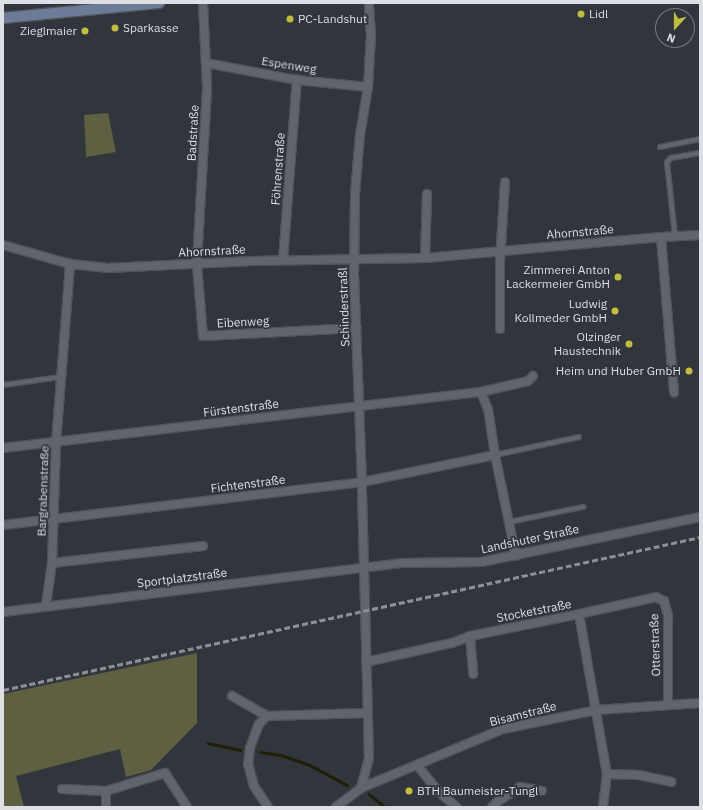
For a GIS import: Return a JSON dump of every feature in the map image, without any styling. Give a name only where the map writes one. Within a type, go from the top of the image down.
[{"type":"street","points":[[3,18],[88,6],[159,3]]},
{"type":"street","name":"Badstraße","points":[[197,265],[207,100],[203,3]]},
{"type":"street","name":"Schinderstraßl","points":[[366,662],[366,610],[354,259],[355,194],[360,135],[368,87],[371,35],[369,3]]},
{"type":"street","name":"Espenweg","points":[[206,63],[297,80],[368,87]]},
{"type":"street","name":"Föhrenstraße","points":[[283,260],[297,80]]},
{"type":"street","points":[[500,329],[500,261],[502,251],[505,182]]},
{"type":"street","points":[[424,258],[427,194]]},
{"type":"street","name":"Ahornstraße","points":[[3,245],[70,264],[108,268],[283,260],[424,258],[661,237],[700,235]]},
{"type":"street","points":[[661,237],[674,392]]},
{"type":"street","name":"Bargrabenstraße","points":[[46,606],[52,563],[55,521],[56,443],[70,264]]},
{"type":"street","name":"Eibenweg","points":[[197,265],[203,336],[356,328]]},
{"type":"street","name":"Fürstenstraße","points":[[3,448],[56,443],[481,392],[528,381],[533,376]]},
{"type":"street","points":[[481,392],[488,409],[495,454],[516,556]]},
{"type":"street","name":"Fichtenstraße","points":[[3,526],[55,521],[362,482],[495,454]]},
{"type":"street","name":"Landshuter Straße","points":[[364,569],[403,563],[481,562],[700,517]]},
{"type":"street","points":[[52,563],[203,546]]},
{"type":"street","name":"Sportplatzstraße","points":[[3,612],[364,569]]},
{"type":"street","name":"Otterstraße","points":[[579,614],[656,597],[664,601],[668,615],[668,704]]},
{"type":"street","name":"Stocketstraße","points":[[366,662],[452,643],[470,636],[579,614],[607,774],[603,807]]},
{"type":"street","points":[[470,636],[473,674]]},
{"type":"street","points":[[336,807],[361,788],[369,758],[366,712],[366,662]]},
{"type":"street","points":[[232,696],[267,716],[366,712]]},
{"type":"street","name":"Bisamstraße","points":[[361,788],[503,729],[596,710],[700,703]]},
{"type":"street","points":[[267,716],[259,724],[255,734],[250,748],[248,764],[254,786],[268,807]]},
{"type":"street","points":[[417,764],[439,792],[456,807]]},
{"type":"street","points":[[62,789],[106,791],[165,773],[187,807]]},
{"type":"street","points":[[607,774],[639,775],[671,782]]},
{"type":"street","points":[[492,807],[520,787],[542,791]]},
{"type":"street","points":[[106,791],[106,807]]},
{"type":"lane","points":[[660,147],[700,139]]},
{"type":"lane","points":[[675,236],[667,162],[671,158],[700,153]]},
{"type":"lane","points":[[3,385],[61,376]]},
{"type":"lane","points":[[495,454],[579,437]]},
{"type":"lane","points":[[509,522],[583,507]]},
{"type":"green space","points":[[108,113],[116,152],[86,157],[84,115]]},
{"type":"green space","points":[[197,653],[197,723],[151,770],[126,777],[120,749],[16,776],[24,807],[3,807],[3,694]]},
{"type":"waterway","points":[[208,743],[240,750]]},
{"type":"waterway","points":[[261,752],[281,755],[310,765],[347,785]]},
{"type":"waterway","points":[[369,794],[385,807]]},
{"type":"railway","points":[[3,690],[700,537]]},
{"type":"place","name":"Lidl","points":[[581,14]]},
{"type":"place","name":"PC-Landshut","points":[[290,19]]},
{"type":"place","name":"Sparkasse","points":[[115,28]]},
{"type":"place","name":"Zieglmaier","points":[[85,31]]},
{"type":"place","name":"Zimmerei Anton Lackermeier GmbH","points":[[618,277]]},
{"type":"place","name":"Ludwig Kollmeder GmbH","points":[[615,311]]},
{"type":"place","name":"Olzinger Haustechnik","points":[[629,344]]},
{"type":"place","name":"Heim und Huber GmbH","points":[[689,371]]},
{"type":"place","name":"BTH Baumeister-Tungl","points":[[409,791]]}]
